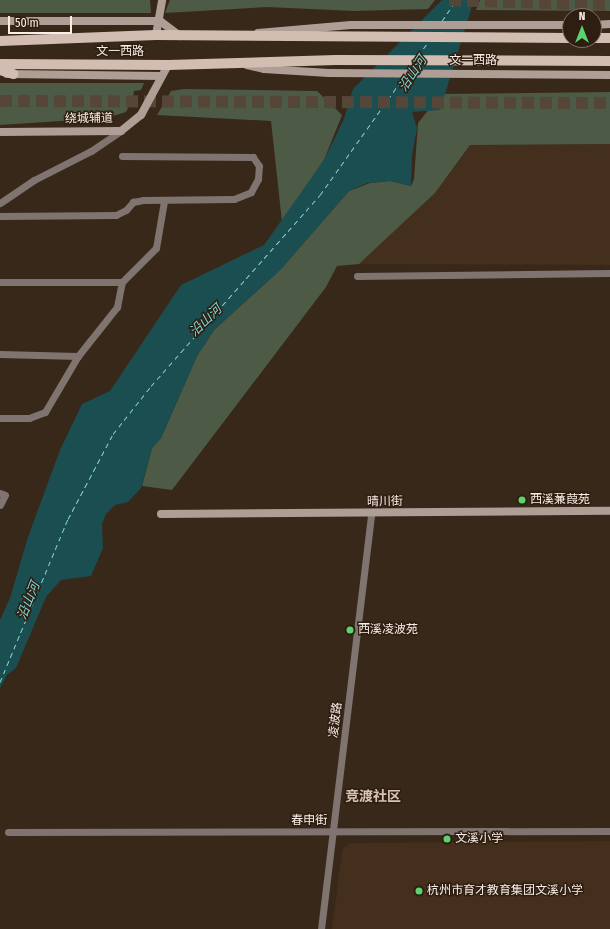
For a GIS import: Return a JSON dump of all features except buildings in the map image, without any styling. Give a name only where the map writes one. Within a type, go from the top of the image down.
[{"type":"main road","points":[[156,35],[160,21],[162,0]]},
{"type":"main road","points":[[0,21],[160,21],[180,36]]},
{"type":"main road","name":"文一西路","points":[[244,36],[271,30],[351,25],[562,25]]},
{"type":"main road","name":"文一西路","points":[[0,41],[156,35],[346,38],[562,38]]},
{"type":"main road","name":"文一西路","points":[[0,64],[168,65],[336,60],[610,61]]},
{"type":"main road","name":"文一西路","points":[[240,63],[264,69],[329,73],[610,75]]},
{"type":"main road","name":"绕城辅道","points":[[0,132],[121,131],[141,115],[168,65]]},
{"type":"main road","points":[[0,70],[13,74]]},
{"type":"main road","points":[[0,74],[161,76]]},
{"type":"main road","name":"晴川街","points":[[161,514],[371,514],[610,511]]},
{"type":"street","points":[[0,202],[34,180],[92,151],[121,131]]},
{"type":"street","points":[[0,216],[116,215],[126,210],[133,202],[234,199],[251,192],[258,179],[259,166],[253,157],[122,156]]},
{"type":"street","points":[[0,418],[29,418],[45,412],[78,356],[117,307],[122,282],[156,248],[164,201]]},
{"type":"street","points":[[357,276],[610,273]]},
{"type":"street","points":[[0,282],[122,282]]},
{"type":"street","points":[[0,354],[78,356]]},
{"type":"street","points":[[0,493],[5,495],[0,505]]},
{"type":"street","name":"凌波路","points":[[322,929],[371,514]]},
{"type":"street","name":"春申街","points":[[8,832],[610,830]]},
{"type":"shaded area","points":[[610,144],[610,265],[359,264],[435,193],[470,145]]},
{"type":"shaded area","points":[[610,841],[610,929],[332,929],[342,853],[344,847],[350,843]]},
{"type":"green space","points":[[0,0],[150,0],[151,13],[0,13]]},
{"type":"green space","points":[[170,0],[435,0],[428,9],[354,11],[267,7],[165,13]]},
{"type":"green space","points":[[480,0],[610,0],[610,11],[602,11],[602,8],[562,8],[562,11],[476,10]]},
{"type":"green space","points":[[0,83],[144,83],[141,90],[134,91],[133,98],[126,112],[107,118],[0,125]]},
{"type":"green space","points":[[184,89],[317,91],[342,115],[324,160],[282,222],[271,121],[157,115],[171,91]]},
{"type":"green space","points":[[610,92],[610,144],[470,145],[435,193],[359,264],[337,266],[326,287],[172,490],[142,486],[152,448],[161,438],[197,356],[214,330],[280,270],[349,191],[370,183],[390,181],[411,186],[414,179],[418,123],[441,94]]},
{"type":"water","name":"沿山河","points":[[442,0],[474,0],[440,110],[412,112],[417,128],[412,155],[411,186],[390,181],[367,183],[349,191],[280,270],[214,330],[197,356],[161,438],[152,448],[141,488],[128,502],[115,505],[106,514],[102,524],[103,548],[91,576],[61,580],[46,597],[16,668],[7,675],[0,688],[0,620],[10,598],[28,537],[60,450],[82,404],[110,391],[181,285],[264,245],[324,160],[344,119],[353,89]]},
{"type":"ferry route","points":[[442,21],[456,0]]},
{"type":"ferry route","points":[[418,56],[428,42]]},
{"type":"ferry route","points":[[408,71],[412,65]]},
{"type":"ferry route","points":[[0,682],[68,519],[113,434],[151,386],[320,195],[404,77]]},
{"type":"tunnel","points":[[449,0],[610,5]]},
{"type":"tunnel","points":[[0,101],[610,103]]},
{"type":"place","name":"西溪蒹葭苑","points":[[522,500]]},
{"type":"place","name":"西溪凌波苑","points":[[350,630]]},
{"type":"place","name":"文溪小学","points":[[447,839]]},
{"type":"place","name":"杭州市育才教育集团文溪小学","points":[[419,891]]},
{"type":"district","name":"竞渡社区","points":[[373,797]]}]
